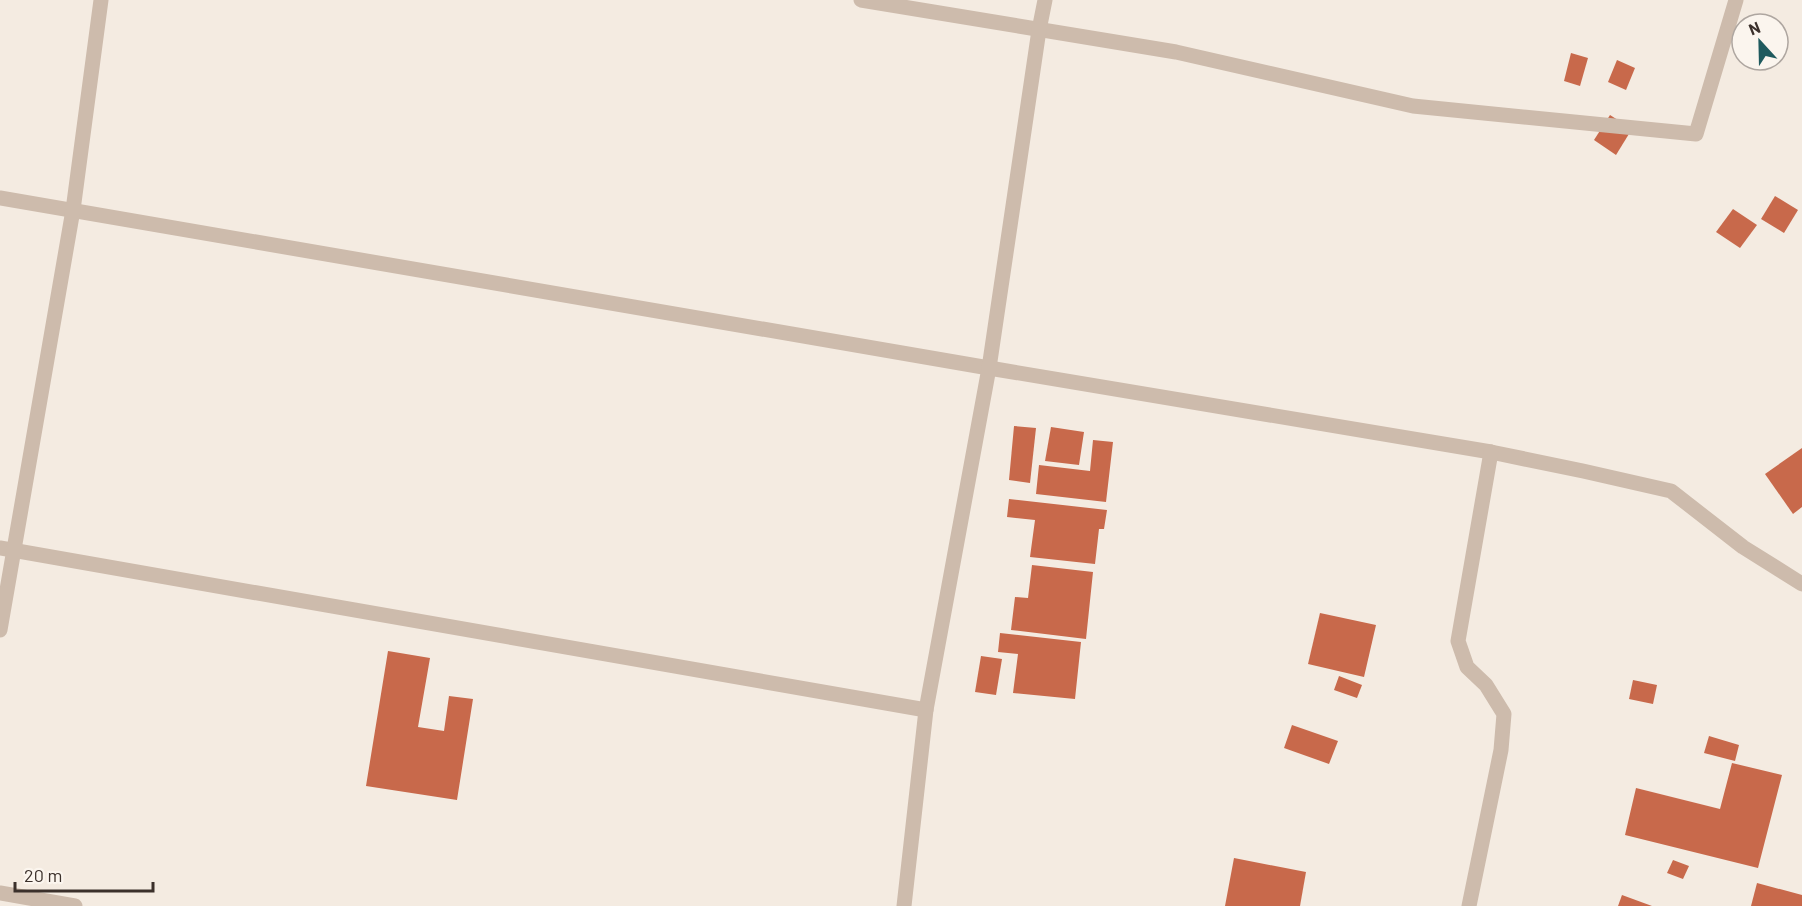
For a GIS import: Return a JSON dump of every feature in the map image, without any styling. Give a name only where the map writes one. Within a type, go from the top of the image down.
[{"type":"street","points":[[0,630],[7,549],[73,210],[101,0]]},
{"type":"street","points":[[861,0],[1176,52],[1413,106],[1696,134],[1736,0]]},
{"type":"street","points":[[904,906],[926,710],[989,368],[1045,0]]},
{"type":"street","points":[[0,198],[1491,452],[1671,491],[1743,547],[1802,584]]},
{"type":"street","points":[[1469,906],[1501,750],[1504,714],[1486,685],[1467,667],[1458,640],[1491,452]]},
{"type":"street","points":[[7,549],[926,710]]},
{"type":"street","points":[[0,893],[75,906]]},
{"type":"building","points":[[1571,53],[1588,58],[1580,86],[1564,81]]},
{"type":"building","points":[[1617,60],[1635,68],[1626,90],[1608,82]]},
{"type":"building","points":[[1610,115],[1632,129],[1616,155],[1594,140]]},
{"type":"building","points":[[1775,196],[1798,210],[1784,233],[1761,219]]},
{"type":"building","points":[[1733,209],[1757,225],[1740,248],[1716,232]]},
{"type":"building","points":[[1014,426],[1036,428],[1030,483],[1009,480]]},
{"type":"building","points":[[1051,427],[1084,432],[1079,465],[1045,461]]},
{"type":"building","points":[[1093,440],[1113,442],[1106,502],[1036,494],[1039,465],[1090,471]]},
{"type":"building","points":[[1802,448],[1802,507],[1793,514],[1765,474]]},
{"type":"building","points":[[1009,499],[1107,510],[1104,529],[1099,529],[1095,564],[1030,557],[1035,520],[1007,517]]},
{"type":"building","points":[[1032,565],[1093,572],[1086,639],[1011,630],[1015,597],[1028,598]]},
{"type":"building","points":[[1320,613],[1376,625],[1364,677],[1308,664]]},
{"type":"building","points":[[1000,633],[1081,642],[1075,699],[1013,693],[1018,654],[998,652]]},
{"type":"building","points":[[388,651],[430,658],[418,727],[444,731],[449,696],[473,699],[457,800],[366,786]]},
{"type":"building","points":[[981,656],[1002,659],[996,695],[975,692]]},
{"type":"building","points":[[1339,676],[1362,685],[1357,698],[1334,690]]},
{"type":"building","points":[[1633,680],[1657,685],[1653,704],[1629,699]]},
{"type":"building","points":[[1292,725],[1338,741],[1329,764],[1284,748]]},
{"type":"building","points":[[1709,736],[1739,745],[1735,761],[1704,753]]},
{"type":"building","points":[[1732,763],[1782,775],[1758,868],[1625,835],[1636,788],[1720,809]]},
{"type":"building","points":[[1234,858],[1306,872],[1300,906],[1225,906]]},
{"type":"building","points":[[1673,860],[1689,866],[1683,879],[1667,873]]},
{"type":"building","points":[[1757,883],[1802,895],[1802,906],[1751,906]]},
{"type":"building","points":[[1622,895],[1652,906],[1618,906]]}]
